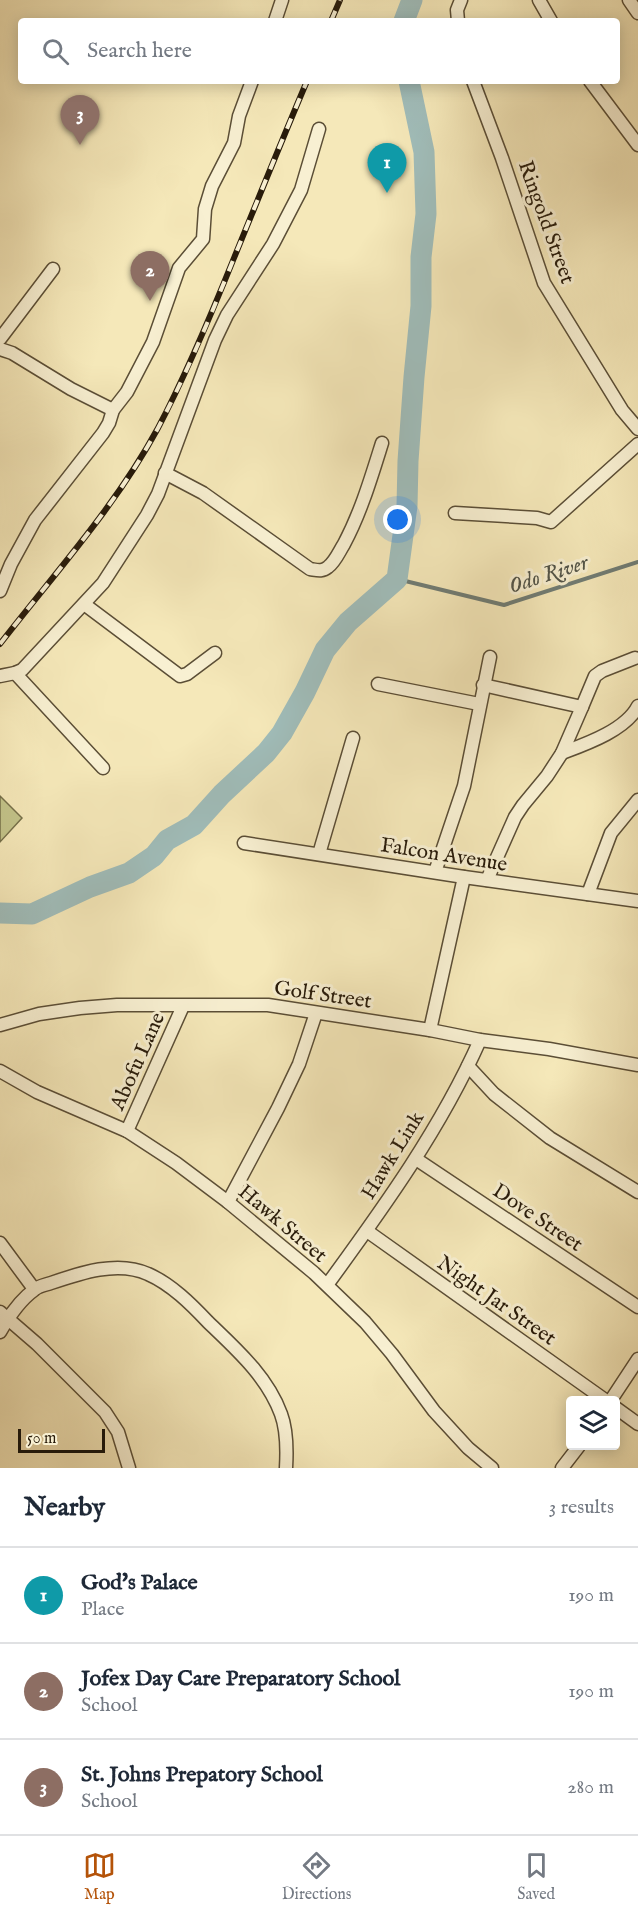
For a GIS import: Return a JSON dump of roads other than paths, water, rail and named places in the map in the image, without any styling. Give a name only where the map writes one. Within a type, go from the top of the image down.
[{"type":"street","points":[[275,18],[282,0]]},
{"type":"street","points":[[458,18],[461,0]]},
{"type":"street","points":[[539,0],[549,18]]},
{"type":"street","points":[[629,0],[638,13]]},
{"type":"street","points":[[0,591],[34,520],[103,433],[109,423],[112,410],[127,392],[153,342],[179,268],[203,239],[206,209],[212,186],[234,143],[239,116],[251,84]]},
{"type":"street","name":"Ringold Street","points":[[474,84],[544,283],[622,410],[638,429]]},
{"type":"street","points":[[592,84],[638,145]]},
{"type":"street","points":[[0,675],[22,670],[84,604],[103,583],[147,514],[158,494],[215,340],[227,315],[273,243],[302,190],[319,129]]},
{"type":"street","points":[[0,339],[53,269]]},
{"type":"street","points":[[0,349],[12,353],[71,389],[112,410]]},
{"type":"street","points":[[165,473],[203,493],[310,569],[320,571],[328,567],[336,558],[356,522],[382,443]]},
{"type":"street","points":[[455,513],[537,518],[551,522],[638,444]]},
{"type":"street","points":[[84,604],[180,676],[187,674],[214,653]]},
{"type":"street","points":[[435,872],[464,786],[490,657]]},
{"type":"street","points":[[487,880],[515,817],[562,753],[595,676],[602,671],[637,661]]},
{"type":"street","points":[[15,673],[103,768]]},
{"type":"street","points":[[378,684],[479,704]]},
{"type":"street","points":[[483,685],[582,707]]},
{"type":"street","points":[[562,753],[616,728],[633,716],[638,706]]},
{"type":"street","points":[[319,854],[353,738]]},
{"type":"street","points":[[588,894],[611,833],[638,800]]},
{"type":"street","name":"Falcon Avenue","points":[[244,843],[638,901]]},
{"type":"street","points":[[430,1030],[464,877]]},
{"type":"street","name":"Golf Street","points":[[0,1025],[39,1014],[117,1005],[268,1005],[638,1065]]},
{"type":"street","name":"Abofu Lane","points":[[127,1131],[183,1006]]},
{"type":"street","points":[[228,1202],[299,1064],[316,1013]]},
{"type":"street","name":"Hawk Link","points":[[327,1285],[416,1159],[480,1040]]},
{"type":"street","points":[[468,1066],[494,1094],[550,1138],[638,1192]]},
{"type":"street","name":"Hawk Street","points":[[0,1071],[37,1092],[127,1131],[176,1163],[228,1202],[327,1285],[365,1322],[434,1411],[468,1448],[492,1468]]},
{"type":"street","name":"Dove Street","points":[[416,1159],[638,1307]]},
{"type":"street","name":"Night Jar Street","points":[[367,1231],[598,1396]]},
{"type":"street","points":[[0,1243],[34,1289]]},
{"type":"street","points":[[0,1332],[4,1315],[34,1289],[64,1278],[114,1268],[148,1273],[170,1287],[246,1358],[268,1388],[281,1415],[287,1453],[286,1468]]},
{"type":"street","points":[[4,1315],[38,1344],[105,1412],[118,1432],[129,1468]]},
{"type":"street","points":[[614,1396],[638,1359]]},
{"type":"street","points":[[620,1411],[638,1424]]},
{"type":"street","points":[[562,1468],[576,1450]]},
{"type":"waterway","points":[[405,18],[412,0]]},
{"type":"waterway","points":[[0,913],[32,914],[90,887],[129,873],[154,856],[167,840],[194,825],[222,794],[266,753],[282,733],[325,650],[348,622],[397,579],[407,506],[408,461],[421,306],[421,257],[426,214],[424,152],[410,84]]},
{"type":"waterway","name":"Odo River","points":[[397,579],[504,605],[638,562]]},
{"type":"railway","points":[[332,18],[340,0]]},
{"type":"railway","points":[[0,644],[104,512],[158,428],[207,322],[306,84]]},
{"type":"place","name":"St. Johns Prepatory School","points":[[80,145]]},
{"type":"place","name":"God's Palace","points":[[387,193]]},
{"type":"place","name":"Jofex Day Care Preparatory School","points":[[150,301]]}]
